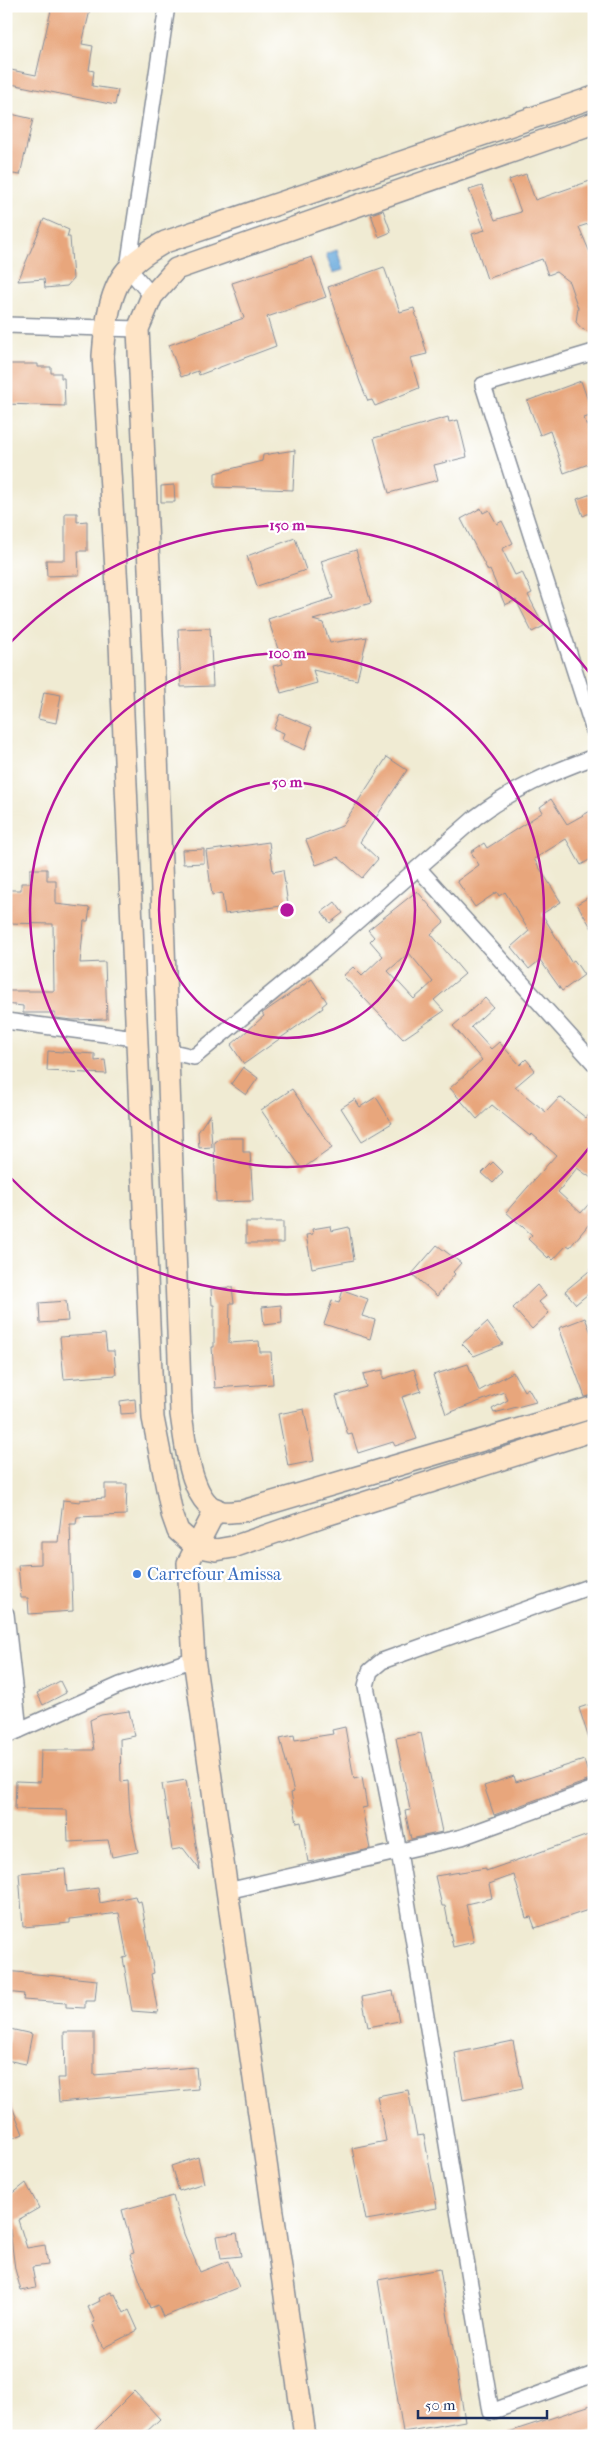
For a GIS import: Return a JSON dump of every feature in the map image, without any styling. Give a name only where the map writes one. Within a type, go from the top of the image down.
[{"type":"street","points":[[167,6],[128,268],[113,296],[105,329],[103,356],[119,620],[135,1038],[153,1418],[172,1514],[178,1531],[195,1546],[216,1550],[233,1547],[332,1513],[594,1430]]},
{"type":"street","points":[[128,268],[145,253],[165,242],[594,97]]},
{"type":"street","points":[[594,123],[176,269],[152,296],[138,330],[181,1414],[192,1478],[204,1498],[216,1509],[223,1512],[243,1511],[594,1407]]},
{"type":"street","points":[[128,268],[152,296]]},
{"type":"street","points":[[6,325],[138,330]]},
{"type":"street","points":[[594,352],[484,384],[594,731]]},
{"type":"street","points":[[168,1051],[194,1057],[476,817],[500,799],[545,774],[594,757]]},
{"type":"street","points":[[418,868],[594,1063]]},
{"type":"street","points":[[6,1021],[135,1038]]},
{"type":"street","points":[[216,1509],[195,1546],[188,1564],[194,1659],[305,2436]]},
{"type":"street","points":[[594,1585],[382,1661],[370,1671],[366,1686],[399,1852],[491,2412],[594,2374]]},
{"type":"street","points":[[6,1614],[12,1733],[120,1685],[194,1659]]},
{"type":"street","points":[[227,1891],[462,1837],[594,1789]]},
{"type":"water","points":[[337,250],[343,270],[333,273],[326,254]]},
{"type":"building","points":[[52,6],[91,6],[82,44],[93,46],[89,70],[94,71],[92,86],[118,90],[115,105],[6,83],[6,69],[36,75]]},
{"type":"building","points":[[11,114],[33,119],[20,175],[6,173],[6,132]]},
{"type":"building","points":[[526,174],[535,200],[590,181],[594,192],[594,222],[579,227],[594,262],[594,334],[582,329],[576,322],[578,308],[569,282],[556,272],[548,275],[542,259],[487,279],[472,234],[485,230],[469,190],[482,186],[495,220],[521,212],[509,180]]},
{"type":"building","points":[[383,210],[391,232],[379,237],[371,214]]},
{"type":"building","points":[[44,219],[69,230],[67,237],[70,237],[73,279],[67,286],[45,288],[44,279],[18,281]]},
{"type":"building","points":[[312,257],[326,297],[267,317],[276,346],[199,375],[198,371],[181,377],[169,345],[244,318],[232,283]]},
{"type":"building","points":[[384,267],[400,312],[414,308],[427,354],[410,358],[419,388],[375,406],[372,400],[368,401],[360,382],[328,287]]},
{"type":"building","points":[[6,364],[38,364],[38,367],[51,367],[51,373],[61,373],[61,378],[64,378],[65,406],[6,404]]},
{"type":"building","points":[[581,381],[593,415],[584,418],[594,445],[594,462],[564,473],[550,431],[540,435],[527,401]]},
{"type":"building","points":[[448,417],[449,422],[458,420],[467,457],[434,465],[438,480],[389,493],[374,438]]},
{"type":"building","points":[[295,450],[293,490],[215,487],[215,473],[262,461],[263,455]]},
{"type":"building","points":[[174,485],[175,502],[161,502],[161,486]]},
{"type":"building","points":[[594,493],[594,511],[583,516],[577,499]]},
{"type":"building","points":[[481,508],[483,513],[489,510],[497,524],[502,521],[513,543],[502,549],[515,575],[522,572],[532,593],[528,595],[544,626],[532,632],[516,600],[505,605],[490,570],[488,571],[461,519]]},
{"type":"building","points":[[65,513],[77,513],[77,522],[87,521],[87,551],[78,551],[79,575],[47,576],[46,560],[65,560]]},
{"type":"building","points":[[295,538],[306,570],[257,586],[247,556]]},
{"type":"building","points":[[356,550],[371,603],[313,620],[323,623],[330,643],[367,637],[357,680],[313,670],[317,683],[281,693],[273,666],[283,664],[268,619],[333,598],[321,561]]},
{"type":"building","points":[[210,628],[213,686],[181,687],[178,629]]},
{"type":"building","points":[[44,692],[61,695],[56,723],[38,719]]},
{"type":"building","points":[[280,714],[312,727],[305,750],[282,740],[284,733],[274,729]]},
{"type":"building","points":[[387,757],[407,770],[360,842],[378,859],[362,878],[338,857],[316,865],[306,840],[342,826]]},
{"type":"building","points":[[551,799],[567,824],[594,809],[594,857],[581,865],[566,839],[534,859],[561,902],[542,914],[571,962],[574,960],[584,975],[562,991],[540,960],[529,969],[511,947],[529,931],[505,892],[499,896],[497,892],[475,907],[457,881],[479,865],[471,852],[484,843],[487,848],[543,812],[540,807]]},
{"type":"building","points":[[269,842],[273,872],[283,870],[288,905],[225,914],[222,893],[212,895],[206,851]]},
{"type":"building","points":[[204,849],[204,863],[183,864],[182,850]]},
{"type":"building","points":[[30,869],[47,869],[47,880],[56,880],[56,904],[90,908],[88,921],[84,921],[80,963],[105,962],[107,1019],[73,1020],[55,1018],[55,1013],[23,1013],[23,1006],[6,1004],[6,991],[54,991],[53,924],[6,923],[6,890],[21,890],[21,883],[30,883]]},
{"type":"building","points":[[417,891],[444,922],[431,934],[465,974],[434,1000],[444,1011],[403,1039],[343,976],[353,967],[362,976],[383,956],[370,941],[374,937],[368,930]],"holes":[[[409,953],[433,982],[414,999],[388,971]]]},
{"type":"building","points":[[594,894],[594,932],[577,904]]},
{"type":"building","points":[[335,902],[343,913],[330,923],[322,912]]},
{"type":"building","points":[[312,979],[327,1002],[322,1006],[323,1008],[244,1064],[231,1045],[264,1016],[262,1013]]},
{"type":"building","points":[[485,998],[493,1007],[471,1027],[491,1049],[499,1042],[520,1065],[526,1059],[535,1070],[515,1087],[546,1112],[560,1097],[586,1118],[594,1109],[594,1180],[577,1168],[558,1192],[581,1213],[594,1198],[594,1218],[570,1247],[567,1245],[553,1260],[549,1256],[548,1258],[528,1239],[532,1235],[506,1212],[556,1155],[532,1134],[530,1136],[492,1105],[477,1119],[450,1088],[482,1060],[453,1026]]},
{"type":"building","points":[[48,1051],[95,1054],[95,1061],[105,1060],[107,1074],[47,1071]]},
{"type":"building","points":[[243,1067],[258,1078],[246,1095],[231,1084]]},
{"type":"building","points":[[292,1089],[332,1148],[302,1169],[261,1110]]},
{"type":"building","points":[[376,1097],[392,1123],[362,1141],[341,1108],[355,1099],[360,1107]]},
{"type":"building","points":[[210,1114],[212,1147],[199,1148],[198,1132]]},
{"type":"building","points":[[220,1138],[243,1138],[243,1152],[250,1152],[253,1201],[216,1202],[214,1142]]},
{"type":"building","points":[[493,1162],[503,1172],[493,1183],[482,1173]]},
{"type":"building","points":[[246,1222],[283,1222],[283,1243],[246,1243]]},
{"type":"building","points":[[330,1226],[331,1231],[349,1227],[354,1260],[312,1268],[306,1235],[313,1234],[312,1229]]},
{"type":"building","points":[[437,1245],[461,1263],[453,1272],[455,1274],[437,1296],[412,1274]]},
{"type":"building","points":[[594,1267],[594,1289],[576,1304],[565,1291]]},
{"type":"building","points":[[537,1285],[546,1296],[539,1302],[549,1313],[532,1329],[513,1308]]},
{"type":"building","points":[[232,1287],[234,1303],[230,1303],[229,1343],[259,1341],[260,1352],[271,1352],[273,1384],[215,1388],[212,1347],[214,1347],[214,1305],[212,1305],[211,1289]]},
{"type":"building","points":[[343,1290],[368,1299],[362,1316],[375,1320],[370,1339],[324,1324],[332,1301],[339,1303]]},
{"type":"building","points":[[66,1301],[68,1321],[40,1323],[39,1303]]},
{"type":"building","points":[[281,1305],[282,1323],[264,1325],[262,1307]]},
{"type":"building","points":[[585,1318],[594,1340],[594,1395],[585,1397],[559,1328]]},
{"type":"building","points":[[487,1322],[503,1344],[474,1356],[462,1344]]},
{"type":"building","points":[[105,1334],[107,1351],[114,1351],[116,1375],[64,1379],[60,1337]]},
{"type":"building","points":[[468,1364],[479,1391],[513,1372],[524,1391],[528,1388],[536,1402],[494,1413],[492,1409],[508,1400],[504,1392],[446,1414],[433,1375]]},
{"type":"building","points":[[414,1369],[421,1391],[402,1397],[417,1439],[395,1446],[393,1442],[358,1453],[352,1434],[348,1435],[336,1396],[366,1387],[363,1374],[383,1370],[383,1379]]},
{"type":"building","points":[[135,1399],[136,1413],[121,1414],[120,1401]]},
{"type":"building","points":[[304,1409],[314,1461],[288,1466],[278,1414]]},
{"type":"building","points":[[105,1484],[127,1484],[126,1515],[77,1517],[76,1524],[70,1524],[73,1611],[29,1614],[28,1598],[21,1598],[18,1565],[41,1564],[41,1542],[58,1542],[63,1500],[80,1502],[80,1500],[105,1498]]},
{"type":"building","points":[[60,1681],[66,1693],[43,1705],[37,1693]]},
{"type":"building","points":[[594,1703],[594,1745],[591,1745],[579,1708]]},
{"type":"building","points":[[129,1711],[135,1736],[120,1739],[121,1782],[128,1781],[130,1814],[138,1852],[112,1857],[108,1840],[68,1842],[67,1810],[15,1809],[16,1781],[40,1782],[41,1750],[94,1750],[90,1720],[101,1715]]},
{"type":"building","points":[[345,1727],[354,1779],[362,1777],[367,1807],[362,1808],[370,1849],[308,1862],[301,1822],[297,1823],[291,1793],[294,1792],[280,1738],[294,1735],[295,1740],[333,1734],[332,1730]]},
{"type":"building","points":[[421,1733],[442,1832],[411,1839],[405,1811],[410,1810],[396,1738]]},
{"type":"building","points":[[584,1760],[590,1780],[494,1815],[484,1786],[514,1776],[516,1782]]},
{"type":"building","points":[[186,1780],[200,1870],[183,1848],[172,1850],[162,1784]]},
{"type":"building","points":[[594,1833],[594,1908],[535,1928],[531,1917],[526,1918],[514,1875],[489,1884],[492,1898],[466,1904],[474,1942],[453,1947],[445,1906],[442,1906],[435,1876],[486,1868],[486,1871]]},
{"type":"building","points":[[65,1869],[67,1892],[98,1888],[100,1903],[135,1896],[137,1902],[141,1901],[154,1973],[151,1974],[158,2013],[132,2011],[123,1958],[127,1957],[119,1913],[70,1919],[70,1923],[23,1927],[19,1873]]},
{"type":"building","points":[[6,1971],[97,1980],[95,2001],[85,2001],[85,2008],[66,2007],[66,2003],[23,2000],[24,1994],[6,1992]]},
{"type":"building","points":[[393,1991],[399,2021],[368,2027],[362,1997]]},
{"type":"building","points":[[10,2029],[32,2034],[26,2064],[6,2060]]},
{"type":"building","points":[[64,2032],[94,2032],[94,2075],[196,2067],[198,2089],[59,2102],[57,2078],[65,2078]]},
{"type":"building","points":[[513,2041],[523,2088],[463,2100],[455,2053]]},
{"type":"building","points":[[408,2090],[417,2136],[424,2135],[437,2208],[366,2220],[352,2148],[386,2141],[377,2096]]},
{"type":"building","points":[[7,2094],[23,2134],[13,2138],[6,2134]]},
{"type":"building","points":[[198,2157],[204,2183],[179,2191],[171,2166]]},
{"type":"building","points":[[26,2183],[39,2208],[18,2220],[27,2248],[45,2245],[48,2265],[32,2267],[36,2288],[21,2291],[15,2269],[6,2199]]},
{"type":"building","points":[[173,2196],[184,2234],[200,2272],[228,2261],[239,2287],[163,2317],[158,2305],[150,2308],[130,2254],[134,2253],[122,2210]]},
{"type":"building","points":[[237,2233],[241,2256],[221,2258],[217,2236]]},
{"type":"building","points":[[440,2269],[465,2421],[403,2432],[378,2280]]},
{"type":"building","points":[[111,2292],[113,2295],[115,2294],[124,2313],[129,2310],[138,2330],[103,2348],[92,2323],[95,2322],[88,2307],[100,2301],[99,2298]]},
{"type":"building","points":[[134,2391],[160,2419],[142,2436],[89,2436]]},
{"type":"building","points":[[594,2404],[594,2431],[580,2436],[507,2436],[506,2433]]},
{"type":"place","name":"Carrefour Amissa","points":[[137,1574]]}]
